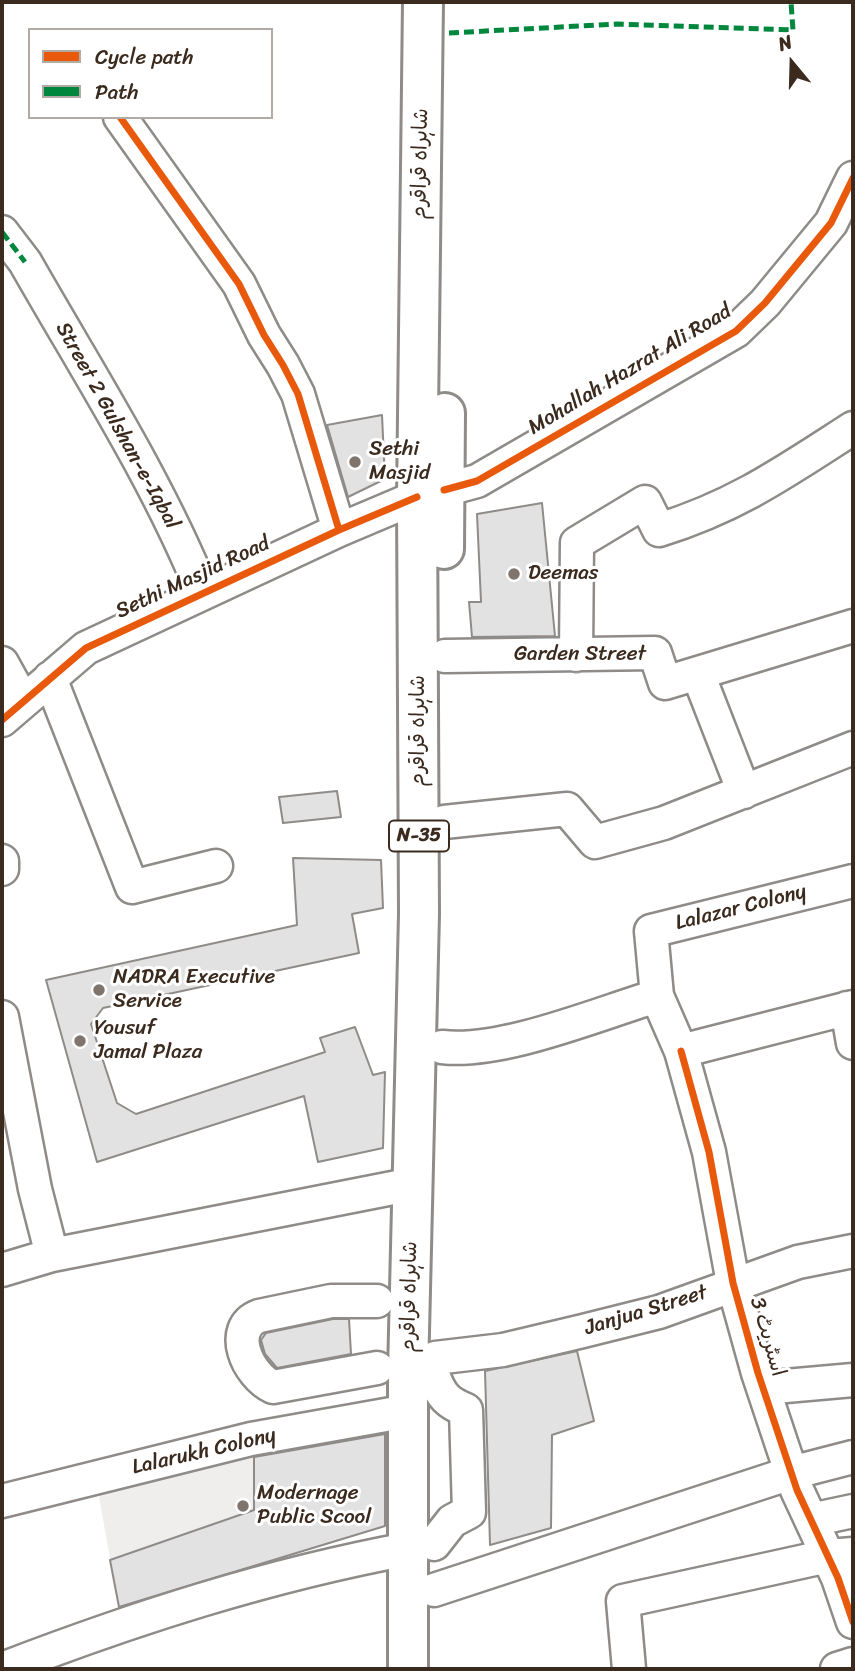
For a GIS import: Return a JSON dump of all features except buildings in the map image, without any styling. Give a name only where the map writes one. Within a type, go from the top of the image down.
[{"type":"highway","name":"شاہراہ قراقرم","points":[[423,2],[431,493],[445,656],[444,822],[431,933],[414,1138],[408,1411],[421,1547],[434,1590],[434,1669]]},
{"type":"highway","name":"شاہراہ قراقرم","points":[[408,1669],[421,1547],[434,1367],[442,1047],[431,933],[419,751],[449,2]]},
{"type":"highway","points":[[414,1138],[399,1100],[395,944],[403,768],[419,751]]},
{"type":"street","points":[[121,119],[239,284],[264,335],[283,365],[298,394],[339,530]]},
{"type":"street","name":"Mohallah Hazrat Ali Road","points":[[431,493],[477,481],[736,331],[790,275],[849,198]]},
{"type":"street","name":"Street 2 Gulshan-e-Iqbal","points":[[2,232],[25,262],[153,487],[185,549],[202,593]]},
{"type":"street","points":[[576,655],[578,543],[645,502],[659,530],[707,515],[746,497],[853,428]]},
{"type":"street","name":"Sethi Masjid Road","points":[[12,711],[86,648],[339,530],[431,493]]},
{"type":"street","name":"Garden Street","points":[[445,656],[655,653],[665,683],[853,626]]},
{"type":"street","points":[[2,663],[12,711]]},
{"type":"street","points":[[698,674],[744,792]]},
{"type":"street","points":[[50,678],[132,887],[216,866]]},
{"type":"street","points":[[444,822],[568,809],[595,842],[664,823],[853,748]]},
{"type":"street","points":[[2,861],[2,869]]},
{"type":"street","name":"Lalazar Colony","points":[[681,1051],[657,996],[651,931],[853,881]]},
{"type":"street","points":[[442,1047],[467,1050],[495,1045],[657,996]]},
{"type":"street","points":[[681,1051],[850,1008],[853,1043]]},
{"type":"street","points":[[2,1017],[35,1189],[52,1255]]},
{"type":"street","name":"اسٹریٹ 3","points":[[681,1051],[709,1152],[733,1283],[763,1388],[791,1473],[811,1520],[841,1555],[853,1622]]},
{"type":"street","points":[[2,1270],[52,1255],[413,1184]]},
{"type":"street","name":"Janjua Street","points":[[434,1367],[659,1312],[733,1283],[798,1262],[853,1251]]},
{"type":"street","points":[[377,1301],[331,1301],[251,1319],[246,1326],[244,1356],[251,1371],[274,1387],[377,1368]]},
{"type":"street","points":[[763,1388],[853,1380]]},
{"type":"street","name":"Lalarukh Colony","points":[[2,1500],[251,1439],[408,1411]]},
{"type":"street","points":[[434,1590],[791,1473],[853,1457]]},
{"type":"street","points":[[811,1520],[853,1511]]},
{"type":"street","points":[[2,1669],[109,1628],[284,1574],[421,1547]]},
{"type":"street","points":[[629,1669],[623,1601],[841,1555]]},
{"type":"street","points":[[838,1669],[853,1664]]},
{"type":"shaded area","name":"Modernage Public Scool","points":[[385,1405],[385,1526],[119,1608],[97,1486]]},
{"type":"marked path","points":[[449,33],[617,24],[793,30],[791,2]]},
{"type":"marked path","points":[[2,232],[25,262]]},
{"type":"cycle path","points":[[121,119],[239,284],[264,335],[283,365],[298,394],[339,530]]},
{"type":"cycle path","points":[[444,490],[477,481],[736,331],[765,303],[831,223],[853,178]]},
{"type":"cycle path","points":[[2,720],[86,648],[339,530],[417,497]]},
{"type":"cycle path","points":[[681,1051],[709,1152],[733,1283],[758,1373],[797,1490],[838,1578],[853,1622]]},
{"type":"place","name":"Sethi Masjid","points":[[355,462]]},
{"type":"place","name":"Deemas","points":[[514,574]]},
{"type":"place","name":"NADRA Executive Service","points":[[99,990]]},
{"type":"place","name":"Yousuf Jamal Plaza","points":[[80,1041]]},
{"type":"place","name":"Modernage Public Scool","points":[[243,1506]]}]
